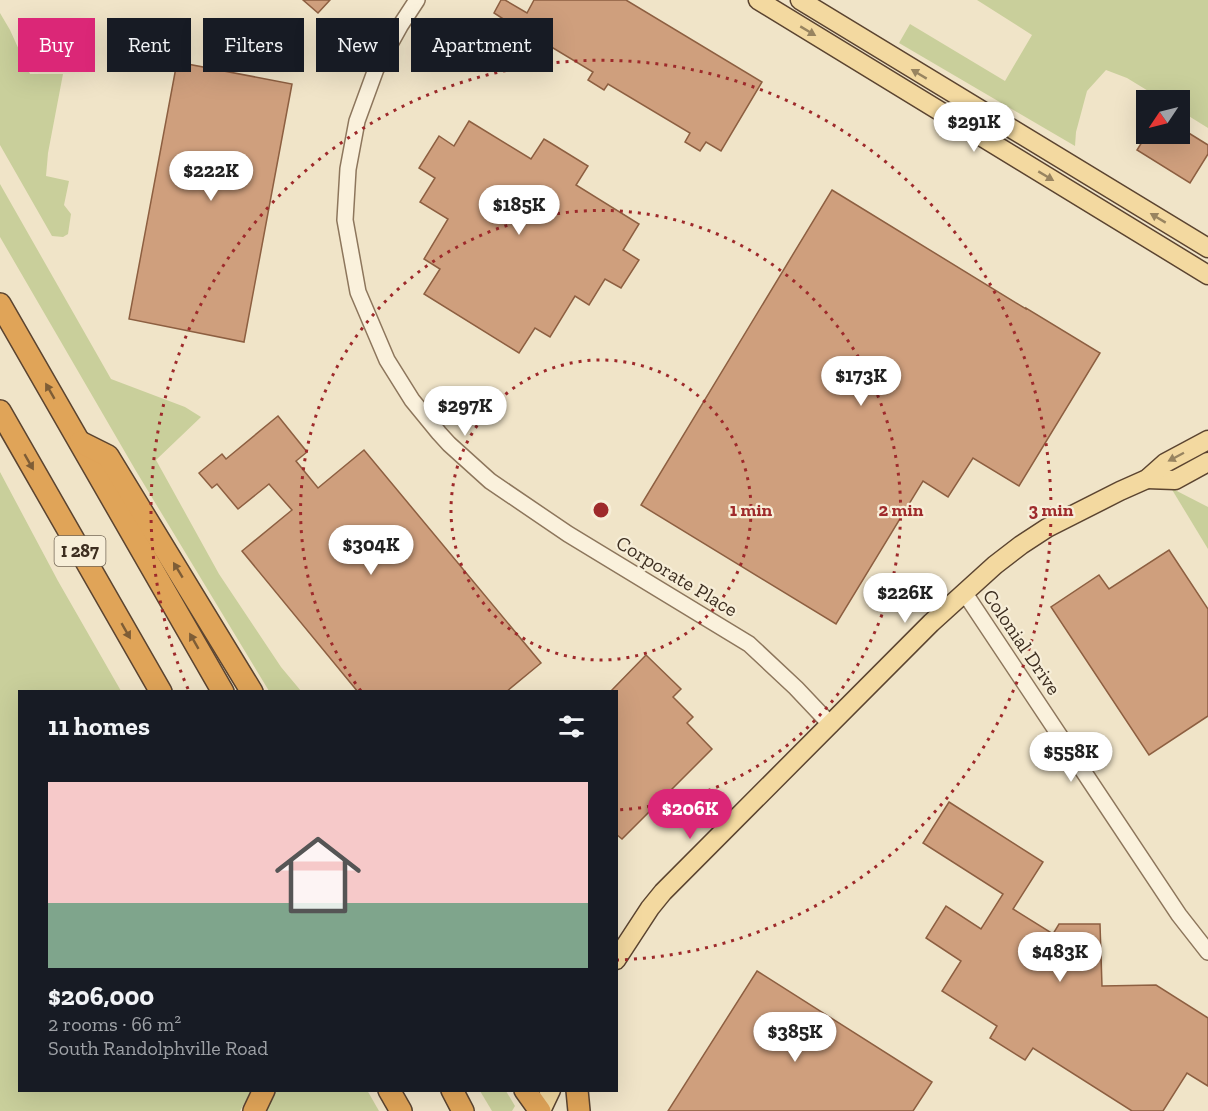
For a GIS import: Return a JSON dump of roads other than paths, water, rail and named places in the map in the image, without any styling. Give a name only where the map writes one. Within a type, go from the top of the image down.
[{"type":"highway","name":"I 287","points":[[0,304],[222,690]]},
{"type":"highway","name":"I 287","points":[[0,411],[160,690]]},
{"type":"highway","points":[[80,442],[108,456],[251,690]]},
{"type":"highway","points":[[254,1111],[263,1092]]},
{"type":"highway","points":[[390,1092],[400,1111]]},
{"type":"highway","points":[[453,1092],[464,1111]]},
{"type":"highway","points":[[527,1092],[541,1111]]},
{"type":"highway","points":[[577,1092],[579,1111]]},
{"type":"main road","points":[[758,0],[1208,275]]},
{"type":"main road","points":[[800,0],[1208,248]]},
{"type":"main road","points":[[618,957],[663,892],[964,592],[995,565],[1047,528],[1147,479],[1166,463],[1208,440]]},
{"type":"main road","points":[[1147,479],[1175,480],[1208,462]]},
{"type":"main road","points":[[541,1111],[550,1092]]},
{"type":"street","name":"Corporate Place","points":[[417,0],[376,69],[357,121],[348,168],[345,220],[358,292],[387,360],[412,400],[449,444],[490,481],[578,540],[749,644],[831,724]]},
{"type":"street","name":"Colonial Drive","points":[[964,592],[1179,915],[1208,952]]}]
